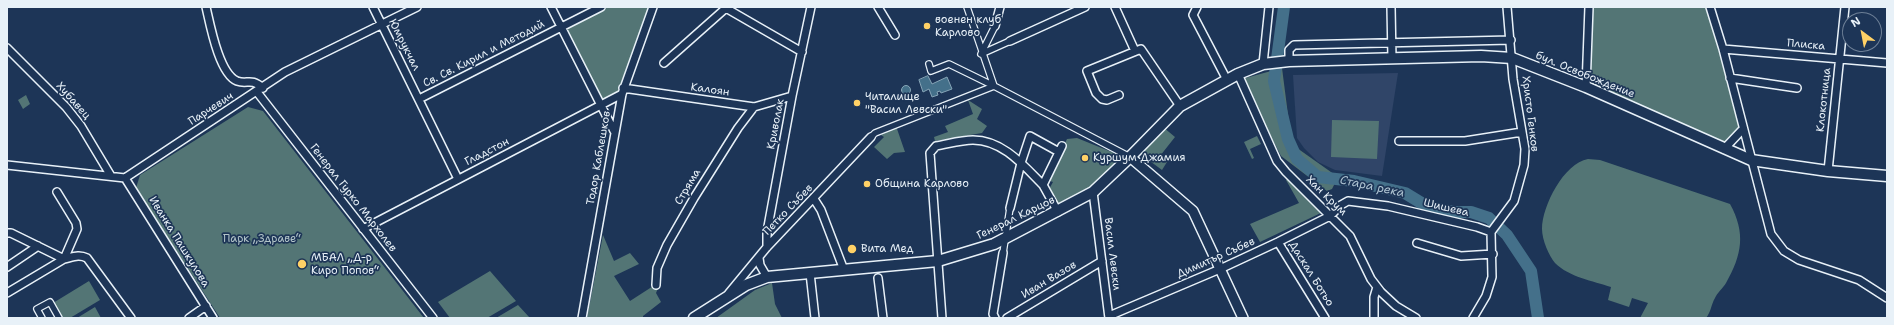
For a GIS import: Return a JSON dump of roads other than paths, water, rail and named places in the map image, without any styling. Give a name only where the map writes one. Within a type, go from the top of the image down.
[{"type":"main road","name":"бул. Освобождение","points":[[1263,64],[1289,61],[1481,56],[1512,58],[1586,87],[1724,149],[1752,160],[1828,171],[1887,176]]},
{"type":"main road","name":"Генерал Карцов","points":[[694,318],[746,285],[767,277],[938,261],[980,249],[1004,240],[1093,192],[1180,106],[1238,74],[1263,64]]},
{"type":"street","points":[[206,7],[213,40],[222,64],[232,78],[238,81],[252,81],[260,90]]},
{"type":"street","name":"Юмрукчал","points":[[373,7],[458,180]]},
{"type":"street","name":"Парчевич","points":[[125,178],[285,72],[417,7]]},
{"type":"street","points":[[551,7],[614,131]]},
{"type":"street","name":"Св. Св. Кирил и Методий","points":[[419,99],[601,7]]},
{"type":"street","name":"Тодор Каблешков","points":[[582,318],[622,91],[653,7]]},
{"type":"street","name":"Криволак","points":[[767,247],[767,232],[792,96],[811,7]]},
{"type":"street","points":[[878,7],[896,35]]},
{"type":"street","points":[[966,7],[994,86]]},
{"type":"street","points":[[982,54],[995,26],[1000,7]]},
{"type":"street","points":[[982,54],[1084,7]]},
{"type":"street","points":[[1115,7],[1135,51]]},
{"type":"street","points":[[1197,7],[1193,15],[1227,80]]},
{"type":"street","points":[[1263,64],[1269,7]]},
{"type":"street","points":[[1391,7],[1392,59]]},
{"type":"street","name":"Христо Генков","points":[[1492,231],[1514,201],[1524,165],[1525,149],[1513,79],[1511,40],[1507,7]]},
{"type":"street","points":[[1586,87],[1588,7]]},
{"type":"street","points":[[1710,7],[1723,49],[1771,234],[1784,251],[1799,260],[1859,280],[1887,298]]},
{"type":"street","name":"Клокотница","points":[[1828,171],[1845,7]]},
{"type":"street","points":[[664,63],[725,8],[738,11],[802,52]]},
{"type":"street","points":[[1289,61],[1290,50],[1294,45],[1511,40]]},
{"type":"street","name":"Хубавец","points":[[7,48],[66,107],[77,121],[111,176]]},
{"type":"street","points":[[1119,95],[1107,100],[1102,99],[1096,93],[1087,71],[1141,49],[1180,106]]},
{"type":"street","name":"Плиска","points":[[1723,49],[1887,63]]},
{"type":"street","points":[[929,64],[931,71],[949,64],[1130,157],[1193,211],[1243,318]]},
{"type":"street","name":"Хан Крум","points":[[1238,74],[1277,161],[1286,172],[1350,236],[1365,268],[1386,298],[1416,318]]},
{"type":"street","points":[[1730,78],[1797,88]]},
{"type":"street","points":[[872,137],[880,131],[994,86]]},
{"type":"street","name":"Генерал Гурко Мархолев","points":[[260,90],[363,229],[433,318]]},
{"type":"street","name":"Гладстон","points":[[363,229],[601,105],[622,91]]},
{"type":"street","name":"Калоян","points":[[622,91],[754,107],[792,96]]},
{"type":"street","name":"Стряма","points":[[656,285],[657,268],[671,238],[738,128],[754,107]]},
{"type":"street","points":[[1724,149],[1743,129]]},
{"type":"street","points":[[1399,141],[1465,141],[1522,132]]},
{"type":"street","points":[[995,318],[993,314],[1010,208],[1021,163],[1030,136],[1061,149],[1043,185]]},
{"type":"street","name":"Петко Събев","points":[[723,300],[767,247],[814,200],[872,137]]},
{"type":"street","points":[[942,318],[930,153],[932,149],[936,146],[973,140],[988,142],[1015,156],[1043,185],[1058,212]]},
{"type":"street","points":[[7,165],[76,174],[125,178]]},
{"type":"street","name":"Иванка Пашкулова","points":[[125,178],[213,318]]},
{"type":"street","points":[[57,192],[76,223],[77,228],[64,259]]},
{"type":"street","name":"Васил Левски","points":[[1093,192],[1109,317]]},
{"type":"street","points":[[814,200],[821,210],[844,270]]},
{"type":"street","name":"Шишева","points":[[1330,216],[1340,205],[1354,201],[1441,218],[1492,231]]},
{"type":"street","name":"Димитър Събев","points":[[1109,317],[1220,269],[1330,216]]},
{"type":"street","points":[[1473,318],[1486,296],[1492,277],[1492,231]]},
{"type":"street","points":[[7,233],[11,233],[64,259]]},
{"type":"street","name":"Даскал Ботьо","points":[[1278,242],[1325,318]]},
{"type":"street","points":[[1417,243],[1461,256],[1493,254]]},
{"type":"street","points":[[7,267],[38,246]]},
{"type":"street","points":[[7,293],[64,259],[82,255],[87,258],[132,318]]},
{"type":"street","points":[[759,258],[760,265],[767,277]]},
{"type":"street","name":"Иван Вазов","points":[[1007,318],[1102,261]]},
{"type":"street","points":[[877,267],[883,318]]},
{"type":"street","points":[[810,273],[815,318]]},
{"type":"street","points":[[1374,318],[1374,297],[1377,287]]},
{"type":"street","points":[[42,318],[37,309],[50,302],[59,318]]},
{"type":"street","points":[[189,318],[206,306]]},
{"type":"waterway","name":"Стара река","points":[[1284,7],[1274,81],[1288,139],[1297,159],[1318,177],[1354,181],[1405,193],[1428,207],[1454,212],[1471,212],[1489,218],[1507,235],[1531,271],[1538,318]]},
{"type":"place","name":"военен клуб Карлово","points":[[927,26]]},
{"type":"place","name":"Читалище \"Васил Левски\"","points":[[857,103]]},
{"type":"place","name":"Куршум Джамия","points":[[1085,158]]},
{"type":"place","name":"Община Карлово","points":[[867,184]]},
{"type":"place","name":"Вита Мед","points":[[852,249]]},
{"type":"place","name":"МБАЛ „Д-р Киро Попов“","points":[[302,264]]},
{"type":"park label","name":"Парк „Здраве“","points":[[262,239]]}]
